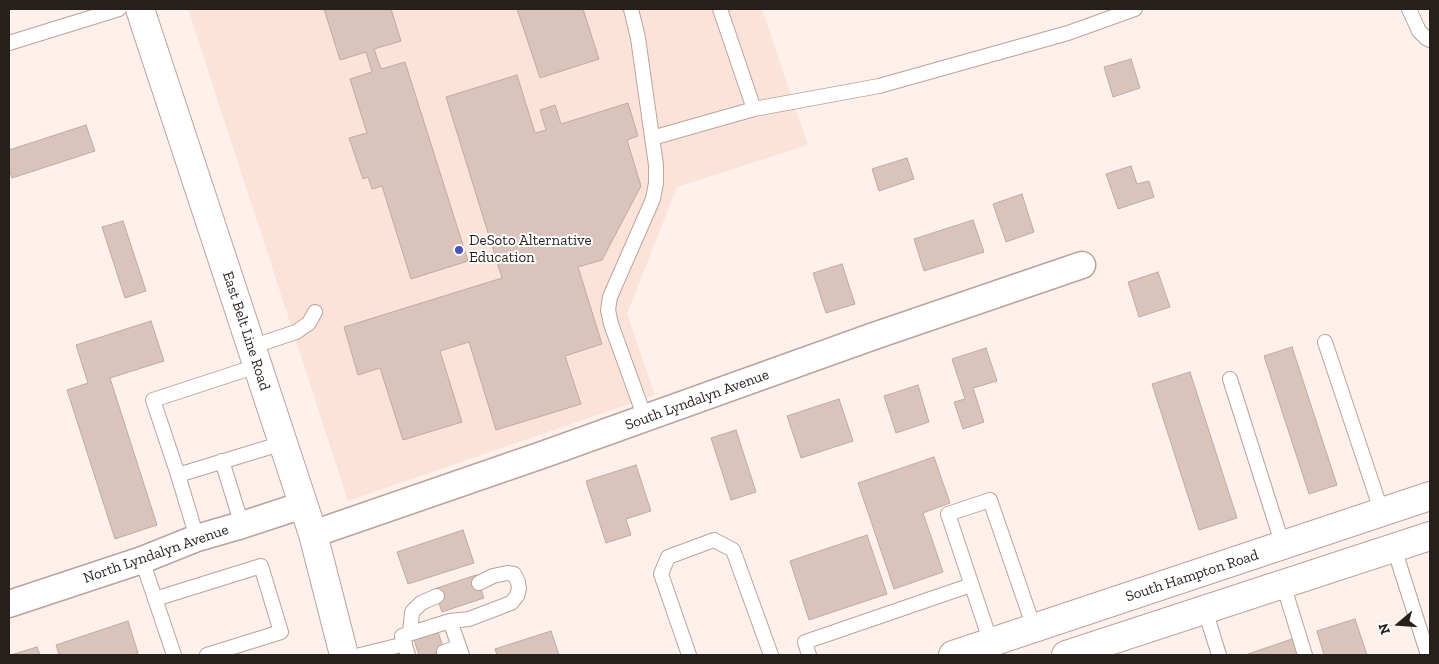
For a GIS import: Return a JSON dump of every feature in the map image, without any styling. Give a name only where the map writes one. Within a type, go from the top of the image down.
[{"type":"main road","name":"East Belt Line Road","points":[[140,9],[313,534],[344,655]]},
{"type":"main road","name":"South Hampton Road","points":[[953,655],[1430,496]]},
{"type":"main road","points":[[1382,513],[1394,548]]},
{"type":"main road","points":[[1066,655],[1430,536]]},
{"type":"main road","points":[[1194,575],[1205,610]]},
{"type":"street","name":"South Lyndalyn Avenue","points":[[313,534],[542,455],[874,336],[1082,265]]},
{"type":"street","name":"North Lyndalyn Avenue","points":[[9,604],[142,560],[197,538],[303,505]]},
{"type":"lane","points":[[9,44],[80,15],[119,9]]},
{"type":"lane","points":[[631,9],[638,38],[656,165],[656,183],[653,199],[610,297],[608,310],[610,324],[645,418]]},
{"type":"lane","points":[[720,9],[754,109]]},
{"type":"lane","points":[[652,138],[754,109],[879,86],[1068,33],[1135,9]]},
{"type":"lane","points":[[1409,9],[1419,32],[1430,40]]},
{"type":"lane","points":[[197,538],[153,400],[254,356],[309,323],[315,312]]},
{"type":"lane","points":[[1325,342],[1382,513]]},
{"type":"lane","points":[[1230,379],[1283,546]]},
{"type":"lane","points":[[178,475],[283,443]]},
{"type":"lane","points":[[222,461],[242,525]]},
{"type":"lane","points":[[990,643],[948,514],[990,500],[1034,628]]},
{"type":"lane","points":[[689,655],[661,574],[668,557],[714,540],[733,550],[771,655]]},
{"type":"lane","points":[[1394,548],[1426,636],[1428,655]]},
{"type":"lane","points":[[142,560],[174,655]]},
{"type":"lane","points":[[155,599],[261,566],[281,632],[207,655]]},
{"type":"lane","points":[[360,655],[408,644],[450,621],[470,619],[512,603],[519,589],[514,574],[507,573],[493,576],[479,583]]},
{"type":"lane","points":[[809,655],[805,642],[971,584]]},
{"type":"lane","points":[[1283,584],[1305,655]]},
{"type":"lane","points":[[408,644],[412,612],[421,602],[437,596]]},
{"type":"lane","points":[[1205,610],[1219,655]]},
{"type":"lane","points":[[444,652],[461,651],[450,621]]},
{"type":"shaded area","name":"DeSoto Alternative Education","points":[[188,9],[762,9],[808,145],[677,187],[627,314],[655,395],[348,501]]},
{"type":"building","points":[[324,9],[391,9],[401,41],[374,49],[381,69],[405,62],[468,261],[411,279],[382,186],[372,189],[368,177],[363,179],[349,138],[367,133],[350,79],[372,72],[366,52],[340,60]]},
{"type":"building","points":[[517,9],[583,9],[599,59],[540,78]]},
{"type":"building","points":[[1131,59],[1140,88],[1113,97],[1104,67]]},
{"type":"building","points":[[517,75],[535,133],[546,130],[540,110],[555,105],[561,124],[628,103],[638,136],[627,140],[641,186],[602,260],[578,267],[602,344],[565,356],[581,404],[496,430],[469,342],[440,351],[462,422],[403,440],[380,368],[358,375],[344,327],[502,278],[446,97]]},
{"type":"building","points":[[86,125],[95,151],[12,178],[9,169],[9,150]]},
{"type":"building","points":[[907,158],[914,179],[879,191],[872,169]]},
{"type":"building","points":[[1131,166],[1137,184],[1149,181],[1154,197],[1118,209],[1106,174]]},
{"type":"building","points":[[1022,194],[1034,232],[1006,242],[993,204]]},
{"type":"building","points":[[973,220],[984,252],[924,271],[914,239]]},
{"type":"building","points":[[123,221],[146,291],[125,298],[102,227]]},
{"type":"building","points":[[842,264],[855,304],[826,313],[813,273]]},
{"type":"building","points":[[1158,272],[1170,307],[1139,317],[1128,282]]},
{"type":"building","points":[[151,321],[164,361],[110,378],[157,525],[115,539],[67,390],[88,383],[76,345]]},
{"type":"building","points":[[1292,347],[1337,485],[1309,494],[1264,356]]},
{"type":"building","points":[[986,348],[997,381],[973,388],[984,422],[963,429],[954,402],[965,399],[952,359]]},
{"type":"building","points":[[1190,372],[1237,518],[1199,530],[1152,384]]},
{"type":"building","points":[[918,385],[929,422],[896,433],[884,396]]},
{"type":"building","points":[[839,399],[853,441],[801,458],[787,416]]},
{"type":"building","points":[[736,430],[756,492],[731,500],[711,438]]},
{"type":"building","points":[[934,457],[950,503],[923,513],[943,572],[894,589],[858,483]]},
{"type":"building","points":[[636,465],[651,511],[626,519],[631,535],[606,543],[586,481]]},
{"type":"building","points":[[463,530],[474,563],[408,584],[397,552]]},
{"type":"building","points":[[867,535],[887,594],[809,620],[790,561]]},
{"type":"building","points":[[476,575],[484,598],[442,612],[434,589]]},
{"type":"building","points":[[1355,619],[1367,655],[1324,655],[1317,631]]},
{"type":"building","points":[[128,621],[138,653],[132,655],[59,655],[56,645]]},
{"type":"building","points":[[437,629],[446,655],[419,655],[413,637]]},
{"type":"building","points":[[551,631],[559,655],[497,655],[495,649]]},
{"type":"building","points":[[1295,638],[1301,655],[1245,655]]},
{"type":"building","points":[[37,647],[40,655],[11,655]]},
{"type":"place","name":"DeSoto Alternative Education","points":[[459,250]]}]
